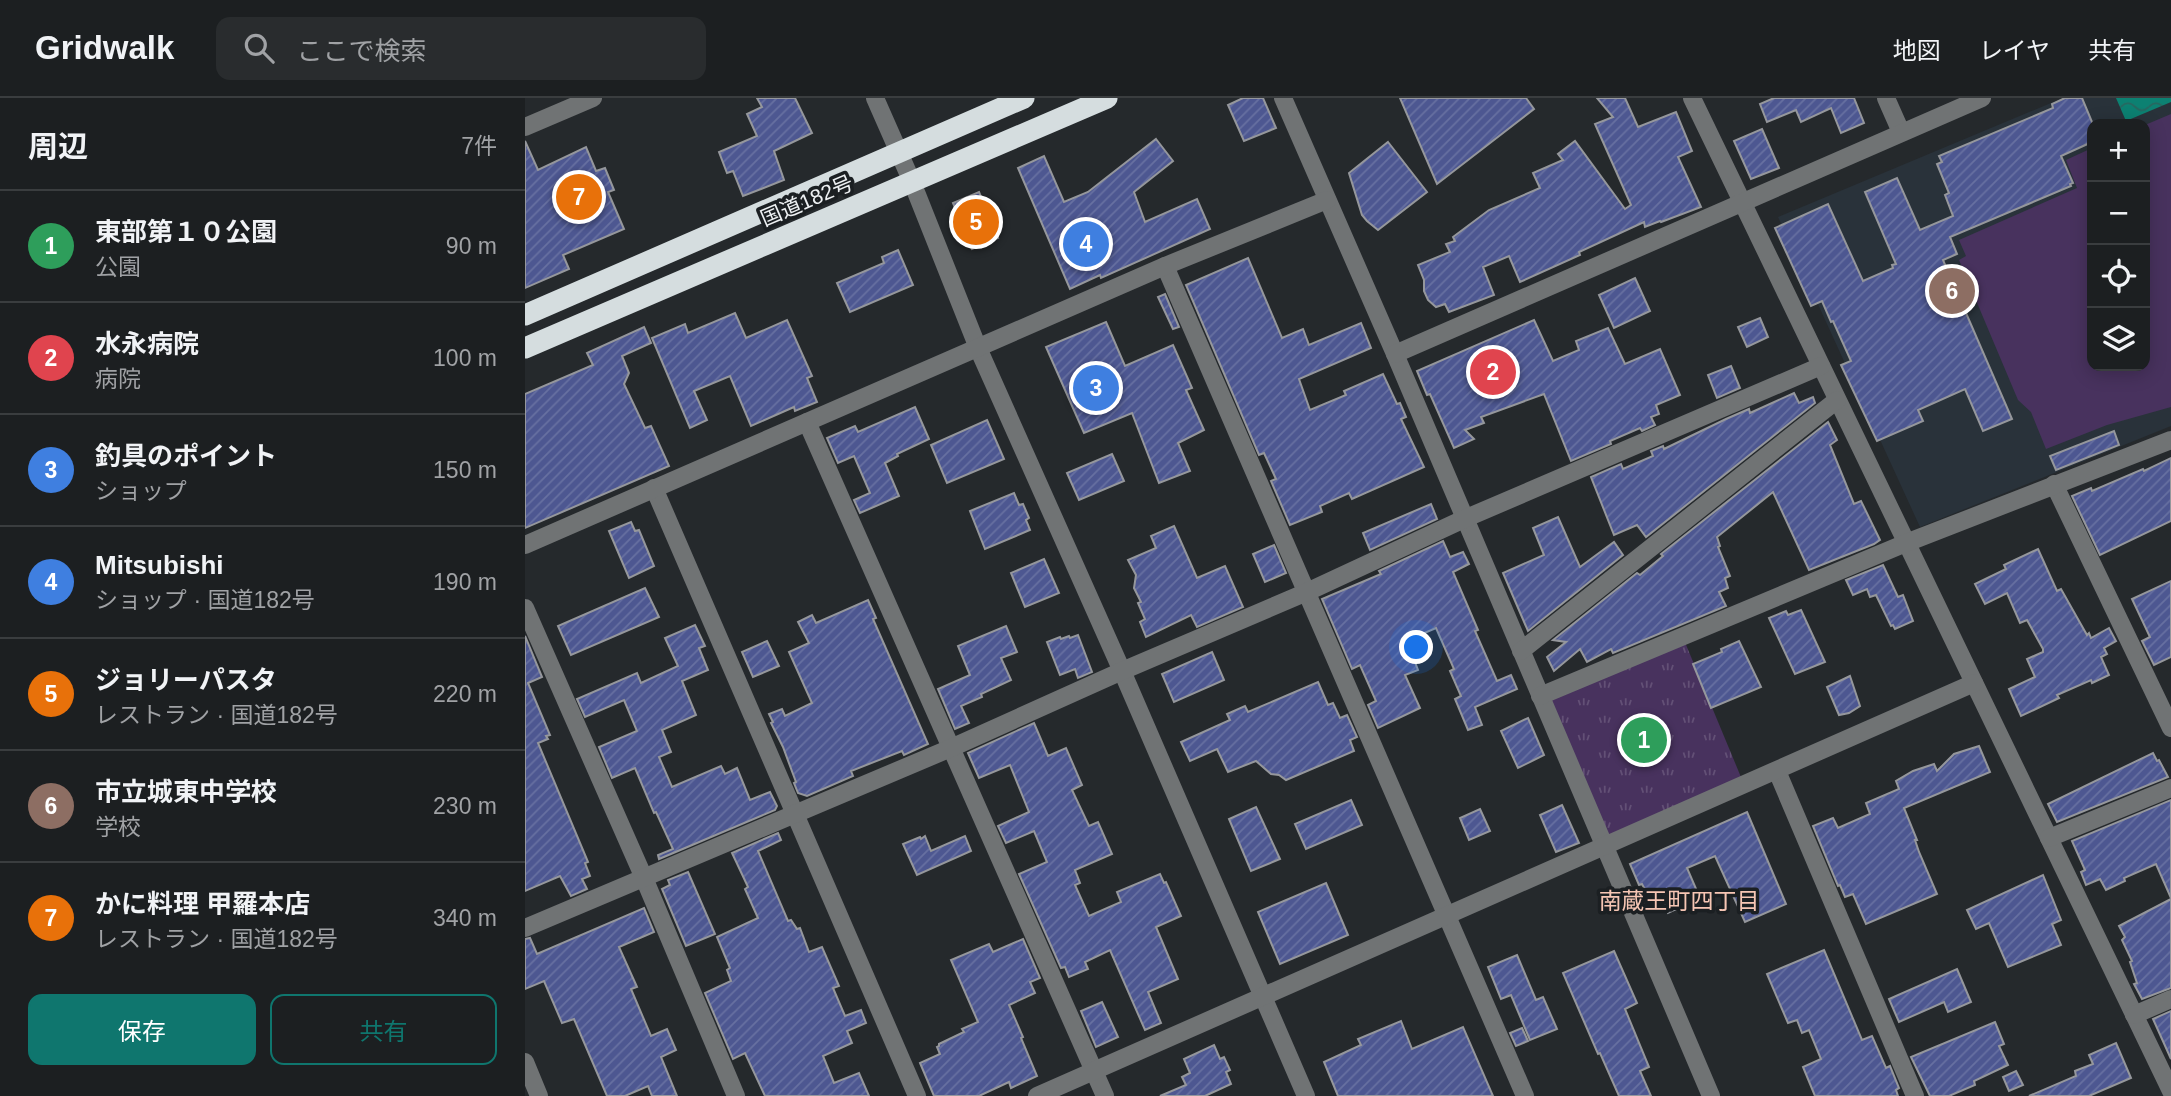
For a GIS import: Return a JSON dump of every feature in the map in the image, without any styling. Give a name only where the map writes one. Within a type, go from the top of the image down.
[{"type":"highway","name":"国道182号","points":[[525,315],[1024,98]]},
{"type":"highway","name":"国道182号","points":[[525,348],[1108,98]]},
{"type":"street","points":[[525,127],[593,98]]},
{"type":"street","points":[[875,98],[912,182],[978,348],[1122,671],[1306,1096]]},
{"type":"street","points":[[1283,98],[1711,1096]]},
{"type":"street","points":[[1692,98],[2171,1091]]},
{"type":"street","points":[[1886,98],[1901,132]]},
{"type":"street","points":[[1395,354],[1982,98]]},
{"type":"street","points":[[525,545],[1165,266],[1327,200]]},
{"type":"street","points":[[1165,266],[1525,1096]]},
{"type":"street","points":[[525,928],[951,748],[1307,592],[1464,519],[1821,366]]},
{"type":"street","points":[[1521,651],[1837,400]]},
{"type":"street","points":[[807,422],[1105,1096]]},
{"type":"street","points":[[1540,696],[1906,543],[2171,440]]},
{"type":"street","points":[[2055,484],[2171,728]]},
{"type":"street","points":[[654,488],[917,1096]]},
{"type":"street","points":[[525,608],[736,1096]]},
{"type":"street","points":[[1037,1096],[1974,683]]},
{"type":"street","points":[[1777,771],[1915,1096]]},
{"type":"street","points":[[2049,838],[2171,788]]},
{"type":"street","points":[[2134,1015],[2171,999]]},
{"type":"street","points":[[525,1062],[540,1096]]},
{"type":"shaded area","points":[[2063,98],[2171,98],[2171,426],[1920,527],[1778,217]]},
{"type":"green space","points":[[2171,114],[2171,407],[2107,425],[2046,449],[2031,412],[2018,400],[1959,260],[1966,256],[1959,240],[2077,188],[2066,160],[2087,150],[2087,371],[2150,371],[2150,123]]},
{"type":"green space","points":[[1684,640],[1743,782],[1607,843],[1545,699]]},
{"type":"water","points":[[2116,98],[2171,98],[2171,102],[2125,119]]},
{"type":"building","points":[[757,98],[795,98],[812,133],[774,151],[784,180],[743,196],[733,171],[727,173],[719,152],[757,136],[747,114],[762,107]]},
{"type":"building","points":[[1243,98],[1263,98],[1276,128],[1244,141],[1228,105]]},
{"type":"building","points":[[1400,98],[1526,98],[1534,109],[1437,184]]},
{"type":"building","points":[[1597,98],[1625,98],[1638,127],[1676,112],[1692,151],[1678,157],[1701,207],[1645,227],[1644,222],[1520,282],[1509,256],[1483,267],[1494,295],[1449,312],[1445,304],[1436,307],[1428,300],[1424,291],[1424,280],[1418,265],[1450,252],[1446,244],[1455,241],[1453,237],[1489,210],[1540,188],[1533,173],[1563,160],[1558,154],[1575,141],[1625,209],[1631,205],[1595,124],[1613,117]]},
{"type":"building","points":[[1774,98],[1854,98],[1864,123],[1841,133],[1831,108],[1801,122],[1796,110],[1767,122],[1760,104]]},
{"type":"building","points":[[2065,98],[2082,98],[2091,119],[2087,119],[2087,144],[2061,156],[2073,183],[2071,186],[1950,237],[1957,254],[1943,260],[2012,419],[1983,431],[1965,389],[1918,410],[1923,421],[1877,441],[1841,365],[1851,361],[1833,321],[1831,322],[1822,301],[1811,306],[1775,228],[1828,204],[1863,281],[1893,268],[1892,265],[1896,264],[1865,192],[1897,178],[1920,230],[1953,216],[1945,195],[1949,193],[1937,164],[1942,162],[1939,156],[2053,108],[2052,104]]},
{"type":"building","points":[[1762,129],[1779,168],[1751,179],[1734,141]]},
{"type":"building","points":[[1156,139],[1173,161],[1134,192],[1145,222],[1197,199],[1210,229],[1101,278],[1100,275],[1070,289],[1018,168],[1044,156],[1064,202],[1088,192]]},
{"type":"building","points":[[525,141],[538,170],[586,147],[596,171],[605,168],[614,190],[608,192],[624,229],[563,255],[569,269],[525,288]]},
{"type":"building","points":[[1388,142],[1427,192],[1378,230],[1362,215],[1349,173]]},
{"type":"building","points":[[979,192],[998,238],[972,249],[953,203]]},
{"type":"building","points":[[898,250],[913,285],[850,312],[837,283],[884,263],[882,257]]},
{"type":"building","points":[[1248,258],[1282,338],[1303,329],[1309,345],[1361,323],[1371,348],[1299,379],[1310,410],[1346,395],[1344,391],[1383,374],[1397,404],[1400,403],[1406,417],[1401,419],[1424,467],[1352,499],[1349,493],[1320,506],[1322,512],[1290,525],[1271,481],[1276,479],[1264,453],[1259,455],[1186,285]]},
{"type":"building","points":[[1635,278],[1650,311],[1614,328],[1599,295]]},
{"type":"building","points":[[1165,294],[1179,327],[1173,329],[1158,297]]},
{"type":"building","points":[[735,313],[746,338],[787,320],[812,376],[807,378],[817,402],[795,411],[794,407],[751,426],[730,376],[694,391],[707,420],[690,428],[652,338],[685,324],[688,333]]},
{"type":"building","points":[[1760,318],[1768,337],[1747,347],[1738,327]]},
{"type":"building","points":[[1534,320],[1553,361],[1579,350],[1576,341],[1608,328],[1625,364],[1660,349],[1680,395],[1656,405],[1659,414],[1651,417],[1655,425],[1642,431],[1640,428],[1571,461],[1544,394],[1481,417],[1484,423],[1465,430],[1474,439],[1454,448],[1417,371]]},
{"type":"building","points":[[1106,322],[1125,366],[1173,345],[1192,388],[1186,390],[1204,430],[1178,443],[1190,471],[1159,483],[1132,413],[1084,433],[1046,347]]},
{"type":"building","points":[[644,327],[651,343],[622,356],[629,373],[624,384],[645,428],[651,426],[669,466],[525,528],[525,394],[593,365],[587,353]]},
{"type":"building","points":[[1731,366],[1740,388],[1717,398],[1708,375]]},
{"type":"building","points":[[1794,393],[1799,403],[1813,397],[1815,403],[1646,537],[1637,525],[1614,535],[1591,477],[1621,464],[1623,469],[1653,456],[1651,451],[1663,446],[1664,449],[1749,409],[1750,413]]},
{"type":"building","points":[[915,407],[929,439],[897,454],[898,456],[885,463],[899,496],[860,513],[854,500],[870,493],[854,456],[838,463],[827,438],[855,426],[858,432]]},
{"type":"building","points":[[987,420],[1004,459],[947,483],[931,445]]},
{"type":"building","points":[[1828,422],[1837,440],[1830,445],[1854,504],[1861,501],[1880,540],[1809,570],[1773,492],[1717,537],[1718,547],[1730,576],[1725,578],[1728,588],[1719,592],[1726,606],[1613,653],[1611,649],[1587,662],[1580,649],[1554,671],[1547,657],[1566,642],[1553,640],[1637,573],[1640,575],[1663,556],[1661,554]]},
{"type":"building","points":[[2114,431],[2119,445],[2056,470],[2050,456]]},
{"type":"building","points":[[1112,454],[1124,481],[1079,500],[1067,473]]},
{"type":"building","points":[[2171,458],[2171,521],[2100,555],[2072,496],[2091,488],[2092,491]]},
{"type":"building","points":[[1014,493],[1019,505],[1023,504],[1029,518],[1026,520],[1030,530],[985,549],[970,511]]},
{"type":"building","points":[[1431,504],[1437,519],[1370,550],[1363,533]]},
{"type":"building","points":[[1558,517],[1580,567],[1614,542],[1623,555],[1528,631],[1503,573],[1544,555],[1533,528]]},
{"type":"building","points":[[631,522],[635,531],[639,530],[654,566],[629,578],[609,531]]},
{"type":"building","points":[[1174,526],[1197,578],[1225,566],[1243,607],[1197,627],[1191,615],[1146,637],[1140,622],[1145,619],[1138,603],[1141,602],[1134,588],[1136,575],[1128,560],[1156,548],[1151,536]]},
{"type":"building","points":[[1443,541],[1450,557],[1463,552],[1469,564],[1453,572],[1497,681],[1511,675],[1517,689],[1475,707],[1482,725],[1468,730],[1455,699],[1461,696],[1450,671],[1454,669],[1436,628],[1408,640],[1418,670],[1405,675],[1420,708],[1378,728],[1368,705],[1376,701],[1360,665],[1352,669],[1322,599],[1381,574],[1379,571]]},
{"type":"building","points":[[1274,545],[1286,573],[1265,582],[1253,554]]},
{"type":"building","points":[[2038,549],[2057,591],[2061,589],[2087,635],[2089,633],[2091,638],[2109,628],[2116,641],[2104,648],[2107,654],[2101,657],[2109,675],[2057,695],[2059,698],[2021,716],[2009,689],[2035,677],[2027,659],[2043,652],[2043,649],[2027,620],[2020,623],[2007,593],[1985,604],[1975,584],[2006,569],[2004,565]]},
{"type":"building","points":[[1044,559],[1059,593],[1025,607],[1011,573]]},
{"type":"building","points":[[1883,565],[1898,597],[1903,595],[1913,621],[1895,629],[1876,595],[1870,597],[1867,589],[1853,595],[1846,580]]},
{"type":"building","points":[[2171,581],[2171,657],[2154,665],[2142,641],[2150,637],[2132,599]]},
{"type":"building","points":[[645,588],[659,617],[571,655],[558,626]]},
{"type":"building","points":[[868,600],[876,618],[873,619],[928,744],[904,755],[902,751],[851,771],[853,776],[807,796],[798,793],[769,714],[782,709],[785,716],[812,703],[789,652],[809,643],[798,622],[812,615],[816,623]]},
{"type":"building","points":[[1801,610],[1825,662],[1795,674],[1769,618],[1786,611],[1788,615]]},
{"type":"building","points":[[695,625],[705,646],[699,648],[708,670],[682,681],[696,715],[662,730],[671,752],[659,757],[672,787],[721,766],[725,774],[737,768],[750,800],[770,792],[777,806],[775,810],[659,859],[658,855],[673,849],[635,768],[612,778],[599,747],[637,731],[624,700],[585,717],[577,699],[637,673],[641,683],[678,666],[665,638]]},
{"type":"building","points":[[1006,626],[1017,652],[1001,658],[1011,680],[961,706],[969,723],[955,729],[938,689],[970,675],[958,646]]},
{"type":"building","points":[[1078,635],[1092,672],[1078,678],[1075,669],[1060,675],[1047,642]]},
{"type":"building","points":[[525,636],[542,677],[528,683],[550,735],[546,736],[548,739],[538,743],[588,862],[585,863],[590,876],[582,879],[587,889],[571,896],[560,876],[525,891]]},
{"type":"building","points":[[767,641],[779,666],[753,677],[742,652]]},
{"type":"building","points":[[1739,641],[1761,687],[1711,708],[1693,664],[1722,652],[1721,649]]},
{"type":"building","points":[[1212,652],[1224,680],[1174,702],[1162,674]]},
{"type":"building","points":[[1850,676],[1860,706],[1849,713],[1839,715],[1827,687]]},
{"type":"building","points":[[1318,682],[1328,705],[1333,703],[1340,718],[1347,715],[1357,737],[1350,740],[1354,751],[1286,780],[1271,774],[1256,761],[1228,772],[1217,749],[1190,761],[1181,742],[1230,720],[1227,714],[1245,706],[1248,712]]},
{"type":"building","points":[[1528,718],[1544,755],[1518,768],[1501,731]]},
{"type":"building","points":[[1034,723],[1048,756],[1066,748],[1082,785],[1072,790],[1089,826],[1098,822],[1112,854],[1075,870],[1080,883],[1075,885],[1089,916],[1121,902],[1117,892],[1160,874],[1181,916],[1156,927],[1178,979],[1148,992],[1161,1023],[1145,1030],[1110,950],[1085,962],[1088,969],[1069,977],[1065,967],[1061,968],[1019,874],[1047,862],[1034,831],[1006,843],[998,826],[1029,812],[1010,765],[979,778],[968,753]]},
{"type":"building","points":[[1979,746],[1990,772],[1904,808],[1937,894],[1866,924],[1853,894],[1845,897],[1840,885],[1838,886],[1813,826],[1833,818],[1838,828],[1870,814],[1866,803],[1899,789],[1896,781],[1913,771],[1934,764],[1937,771],[1954,754]]},
{"type":"building","points":[[2153,753],[2168,777],[2057,822],[2048,804]]},
{"type":"building","points":[[1351,800],[1362,825],[1306,849],[1295,824]]},
{"type":"building","points":[[2171,800],[2171,898],[2156,864],[2124,878],[2125,881],[2106,890],[2100,879],[2086,885],[2081,872],[2085,870],[2072,841]]},
{"type":"building","points":[[1562,805],[1579,843],[1556,852],[1540,815]]},
{"type":"building","points":[[1256,807],[1280,859],[1251,871],[1229,819]]},
{"type":"building","points":[[1480,809],[1490,831],[1469,840],[1460,818]]},
{"type":"building","points":[[1747,812],[1786,904],[1745,922],[1715,856],[1687,868],[1700,898],[1668,913],[1659,892],[1649,897],[1642,884],[1639,885],[1630,864]]},
{"type":"building","points":[[778,833],[781,840],[758,851],[788,921],[791,920],[797,929],[800,928],[809,952],[822,947],[839,986],[833,988],[845,1016],[861,1010],[866,1023],[847,1031],[852,1043],[823,1056],[834,1083],[859,1073],[869,1096],[765,1096],[745,1053],[733,1059],[705,993],[731,981],[727,970],[730,968],[717,937],[758,918],[745,889],[748,887],[732,853]]},
{"type":"building","points":[[925,836],[931,851],[965,836],[971,851],[917,875],[903,844]]},
{"type":"building","points":[[688,872],[715,934],[686,946],[662,889],[670,885],[668,880]]},
{"type":"building","points":[[2043,875],[2061,920],[2052,924],[2061,945],[2008,967],[1989,923],[1976,929],[1967,910]]},
{"type":"building","points":[[1326,883],[1348,935],[1280,964],[1258,912]]},
{"type":"building","points":[[2171,899],[2171,988],[2142,999],[2134,984],[2137,983],[2130,962],[2132,961],[2119,926]]},
{"type":"building","points":[[644,908],[654,932],[619,947],[637,987],[631,989],[651,1036],[667,1029],[676,1050],[661,1057],[677,1096],[652,1096],[648,1086],[625,1096],[607,1096],[574,1019],[562,1023],[544,981],[525,989],[525,939],[530,938],[537,954]]},
{"type":"building","points":[[1023,939],[1040,978],[1030,982],[1035,993],[1009,1005],[1037,1076],[1011,1088],[1009,1082],[979,1096],[934,1096],[920,1063],[940,1054],[937,1047],[939,1044],[978,1022],[951,960],[989,944],[993,952]]},
{"type":"building","points":[[1824,950],[1862,1040],[1872,1036],[1886,1068],[1890,1066],[1899,1088],[1896,1090],[1898,1096],[1815,1096],[1803,1067],[1821,1059],[1809,1030],[1802,1033],[1797,1020],[1788,1023],[1767,974]]},
{"type":"building","points":[[1614,951],[1637,1003],[1625,1009],[1649,1067],[1640,1071],[1651,1096],[1619,1096],[1563,973]]},
{"type":"building","points":[[1517,955],[1536,1000],[1543,997],[1557,1029],[1530,1040],[1511,995],[1501,999],[1488,967]]},
{"type":"building","points":[[1957,969],[1971,1002],[1948,1012],[1944,1002],[1899,1022],[1889,999]]},
{"type":"building","points":[[1102,1002],[1118,1037],[1096,1047],[1081,1011]]},
{"type":"building","points":[[2171,1011],[2171,1059],[2153,1019]]},
{"type":"building","points":[[1401,1021],[1412,1049],[1463,1027],[1493,1096],[1338,1096],[1324,1062],[1361,1045],[1358,1039]]},
{"type":"building","points":[[1995,1022],[2004,1044],[1999,1046],[2008,1065],[1974,1081],[1975,1085],[1949,1096],[1930,1096],[1911,1057]]},
{"type":"building","points":[[1522,1028],[1528,1041],[1516,1046],[1510,1033]]},
{"type":"building","points":[[2116,1043],[2131,1078],[2089,1096],[2029,1096],[2076,1076],[2075,1071],[2093,1064],[2089,1055]]},
{"type":"building","points":[[1214,1045],[1220,1059],[1224,1057],[1230,1070],[1226,1072],[1231,1084],[1205,1096],[1160,1096],[1186,1085],[1182,1077],[1190,1073],[1184,1059]]},
{"type":"building","points":[[2016,1071],[2023,1085],[2009,1091],[2003,1077]]},
{"type":"place","name":"かに料理 甲羅本店","points":[[579,197]]},
{"type":"place","name":"ジョリーパスタ","points":[[976,222]]},
{"type":"place","name":"Mitsubishi","points":[[1086,244]]},
{"type":"place","name":"市立城東中学校","points":[[1952,291]]},
{"type":"place","name":"水永病院","points":[[1493,372]]},
{"type":"place","name":"釣具のポイント","points":[[1096,388]]},
{"type":"place","name":"東部第１０公園","points":[[1644,740]]},
{"type":"district","name":"南蔵王町四丁目","points":[[1679,901]]}]
